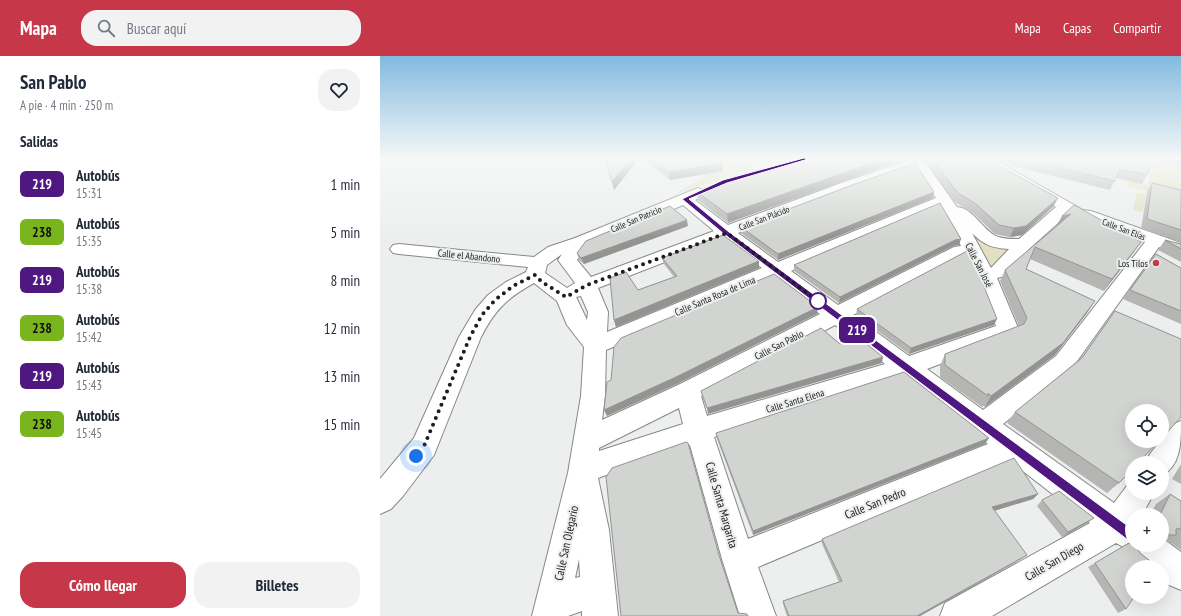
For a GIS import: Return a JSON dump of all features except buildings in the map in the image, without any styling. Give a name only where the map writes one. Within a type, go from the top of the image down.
[{"type":"street","name":"Calle San Plácido","points":[[566,297],[587,285],[727,233],[849,185]]},
{"type":"street","name":"Calle San José","points":[[934,185],[946,202],[986,275],[1008,330]]},
{"type":"street","name":"Calle San Elías","points":[[1030,185],[1154,251],[1181,250]]},
{"type":"street","name":"Calle San Patricio","points":[[380,499],[393,486],[424,446],[470,337],[482,315],[495,300],[554,251],[581,242],[712,187]]},
{"type":"street","points":[[685,199],[727,233],[1124,530]]},
{"type":"street","name":"Calle San José","points":[[946,202],[988,239],[999,243],[1023,245]]},
{"type":"street","name":"Calle Santa Rosa de Lima","points":[[595,346],[935,203],[946,202]]},
{"type":"street","points":[[986,275],[998,272],[1023,245],[1067,206]]},
{"type":"street","points":[[567,260],[581,242]]},
{"type":"street","name":"Calle el Abandono","points":[[399,249],[539,265],[558,257],[567,260]]},
{"type":"street","name":"Calle San Pablo","points":[[584,455],[687,392],[960,250],[972,250]]},
{"type":"street","points":[[983,425],[1064,362],[1154,251]]},
{"type":"street","name":"Calle San Olegario","points":[[552,609],[584,455],[593,396],[598,312],[587,285],[567,260]]},
{"type":"street","points":[[539,265],[542,282],[566,297],[578,325],[595,346]]},
{"type":"street","name":"Calle Santa Elena","points":[[584,455],[699,430],[906,367],[1008,330]]},
{"type":"street","name":"Calle Santa Margarita","points":[[687,392],[738,559],[758,616]]},
{"type":"street","points":[[1165,456],[1181,433]]},
{"type":"street","name":"Calle San Pedro","points":[[738,559],[1013,447]]},
{"type":"street","points":[[552,609],[599,602],[593,530],[584,455]]},
{"type":"street","name":"Calle San Diego","points":[[958,616],[1124,530],[1136,500]]},
{"type":"street","points":[[1153,552],[1181,573]]},
{"type":"shaded area","points":[[690,185],[702,185],[676,194]]},
{"type":"shaded area","points":[[1181,185],[1181,199],[1126,186]]},
{"type":"shaded area","points":[[1137,192],[1146,194],[1143,212],[1133,210]]},
{"type":"shaded area","points":[[972,237],[978,237],[992,248],[1007,247],[1012,250],[992,269]]},
{"type":"bus line","name":"219","points":[[718,185],[685,199],[727,233],[1125,531]]},
{"type":"place","name":"Los Tilos","points":[[1156,263]]},
{"type":"route","points":[[416,456],[424,446],[470,337],[482,315],[495,300],[513,286],[535,275],[542,282],[566,297],[587,285],[727,233],[818,301]]}]
